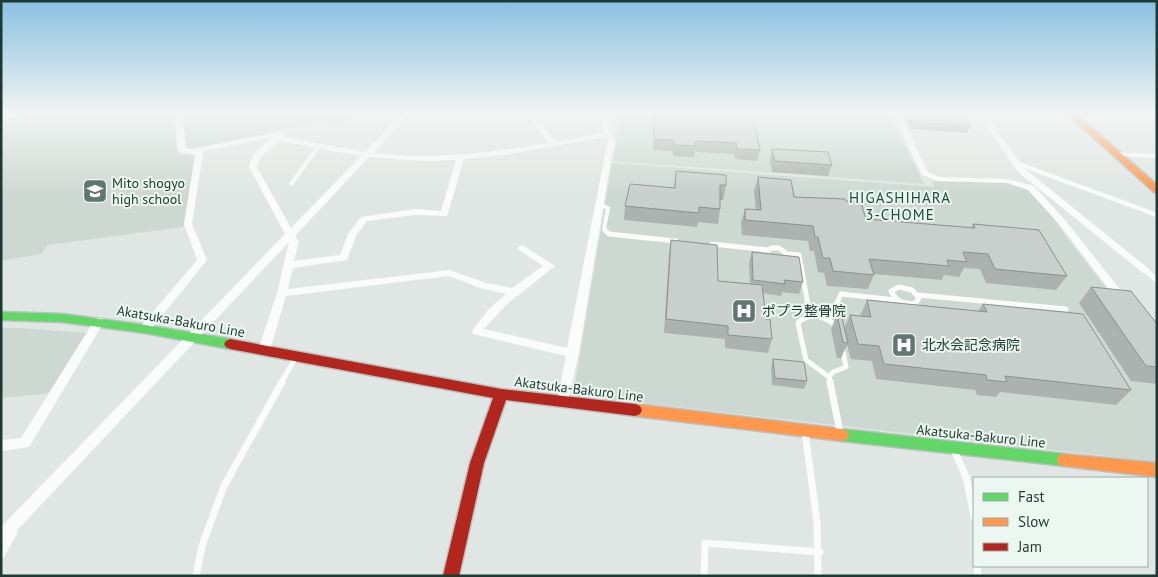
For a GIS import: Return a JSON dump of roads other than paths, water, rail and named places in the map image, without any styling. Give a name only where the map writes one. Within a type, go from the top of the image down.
[{"type":"main road","points":[[1101,141],[1156,189]]},
{"type":"main road","name":"Akatsuka-Bakuro Line","points":[[1,316],[62,318],[145,328],[500,394],[804,432],[1157,470]]},
{"type":"main road","points":[[451,576],[477,463],[500,394]]},
{"type":"street","points":[[145,328],[202,260],[188,224],[199,153],[182,150],[181,141]]},
{"type":"street","points":[[264,350],[282,293],[294,242],[289,236],[253,167],[257,156],[274,141]]},
{"type":"street","points":[[297,141],[318,147],[401,159],[461,158],[505,154],[571,141]]},
{"type":"street","points":[[3,534],[380,141]]},
{"type":"street","points":[[563,402],[612,141]]},
{"type":"street","points":[[909,141],[919,162],[929,176],[936,179],[1008,181],[1031,188],[1062,222],[1129,308]]},
{"type":"street","points":[[1000,141],[1016,163],[1039,186],[1146,271]]},
{"type":"street","points":[[1116,154],[1157,156]]},
{"type":"street","points":[[289,265],[344,258],[352,234],[364,219],[415,212],[444,214],[461,158]]},
{"type":"street","points":[[522,248],[550,266],[513,292],[487,316],[478,331],[573,352]]},
{"type":"street","points":[[282,293],[450,273],[484,286],[513,292]]},
{"type":"street","points":[[1,446],[25,443],[99,322]]},
{"type":"lane","points":[[194,152],[254,141]]},
{"type":"lane","points":[[291,184],[318,147]]},
{"type":"lane","points":[[1016,163],[1157,215]]},
{"type":"lane","points":[[599,204],[608,208],[604,229],[609,234],[681,242]]},
{"type":"lane","points":[[701,243],[769,250],[779,248],[786,256],[799,255],[810,316]]},
{"type":"lane","points":[[769,250],[768,252],[772,257]]},
{"type":"lane","points":[[1146,271],[1157,280]]},
{"type":"lane","points":[[896,300],[891,291],[899,287],[912,290],[918,295],[1066,309]]},
{"type":"lane","points":[[830,320],[841,294],[915,304],[918,302],[918,295]]},
{"type":"lane","points":[[829,377],[832,372],[843,369],[846,364],[838,326],[830,320],[810,316],[801,319],[798,322],[804,356],[809,363],[829,377],[841,435]]},
{"type":"lane","points":[[196,576],[202,546],[224,486],[297,356]]},
{"type":"lane","points":[[804,432],[815,498],[820,552],[818,576]]},
{"type":"lane","points":[[953,448],[966,477],[973,511]]},
{"type":"lane","points":[[1,555],[14,532],[3,534]]},
{"type":"lane","points":[[704,576],[705,543],[820,552]]},
{"type":"place","name":"Mito shogyo high school","points":[[95,191]]},
{"type":"place","name":"ポプラ整骨院","points":[[744,311]]},
{"type":"place","name":"北水会記念病院","points":[[904,345]]},
{"type":"district","name":"HIGASHIHARA 3-CHOME","points":[[900,206]]}]
